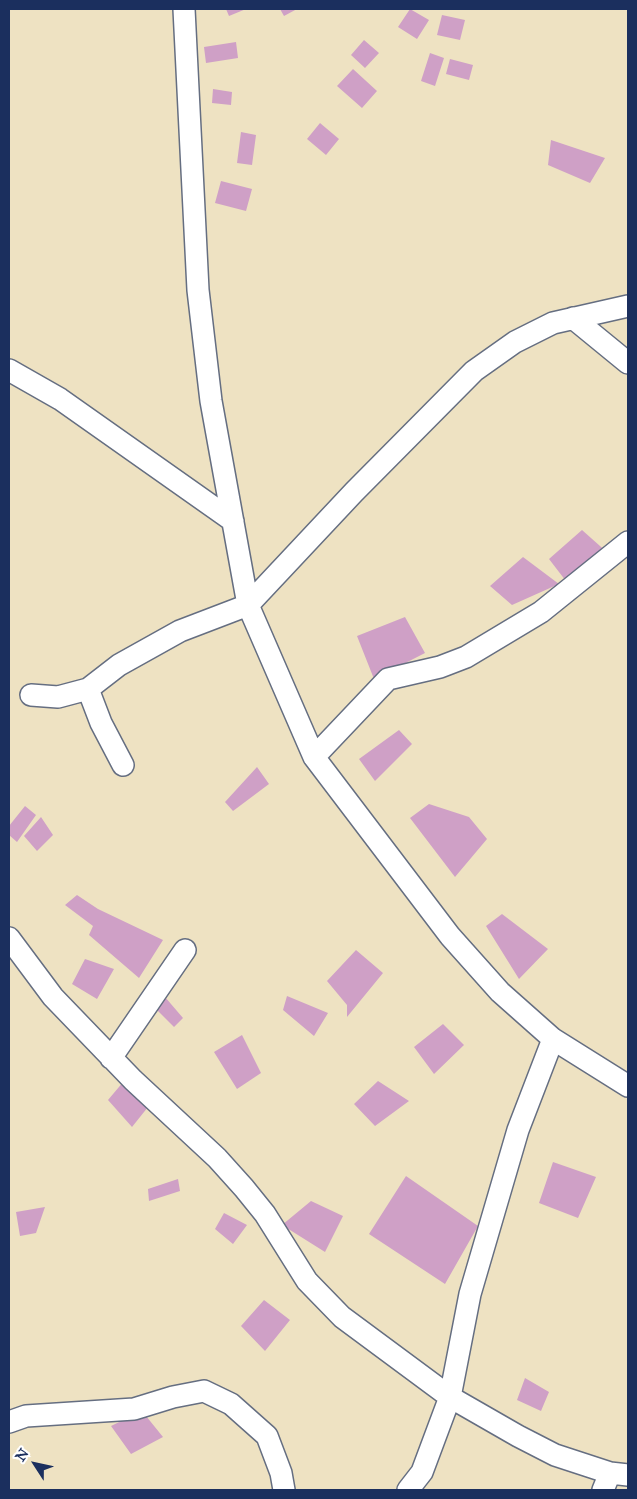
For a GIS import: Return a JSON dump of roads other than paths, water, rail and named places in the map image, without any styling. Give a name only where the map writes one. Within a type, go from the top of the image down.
[{"type":"street","points":[[184,9],[198,290],[211,401],[248,605],[314,758],[450,936],[500,992],[553,1039],[628,1086]]},
{"type":"street","points":[[30,695],[58,697],[88,688],[119,665],[180,630],[248,605],[354,492],[474,371],[515,342],[553,323],[628,306]]},
{"type":"street","points":[[573,318],[628,364]]},
{"type":"street","points":[[9,370],[60,399],[233,521]]},
{"type":"street","points":[[314,758],[388,679],[440,667],[466,657],[541,612],[628,542]]},
{"type":"street","points":[[88,688],[100,723],[123,765]]},
{"type":"street","points":[[9,938],[53,997],[111,1058],[191,1136],[217,1158],[244,1188],[265,1214],[307,1281],[342,1317],[450,1397],[555,1455],[614,1480]]},
{"type":"street","points":[[111,1058],[185,950]]},
{"type":"street","points":[[408,1490],[422,1472],[450,1397],[473,1285],[518,1130],[553,1039]]},
{"type":"street","points":[[9,1422],[26,1416],[134,1409],[173,1397],[204,1391],[232,1404],[267,1436],[282,1473],[284,1490]]}]
